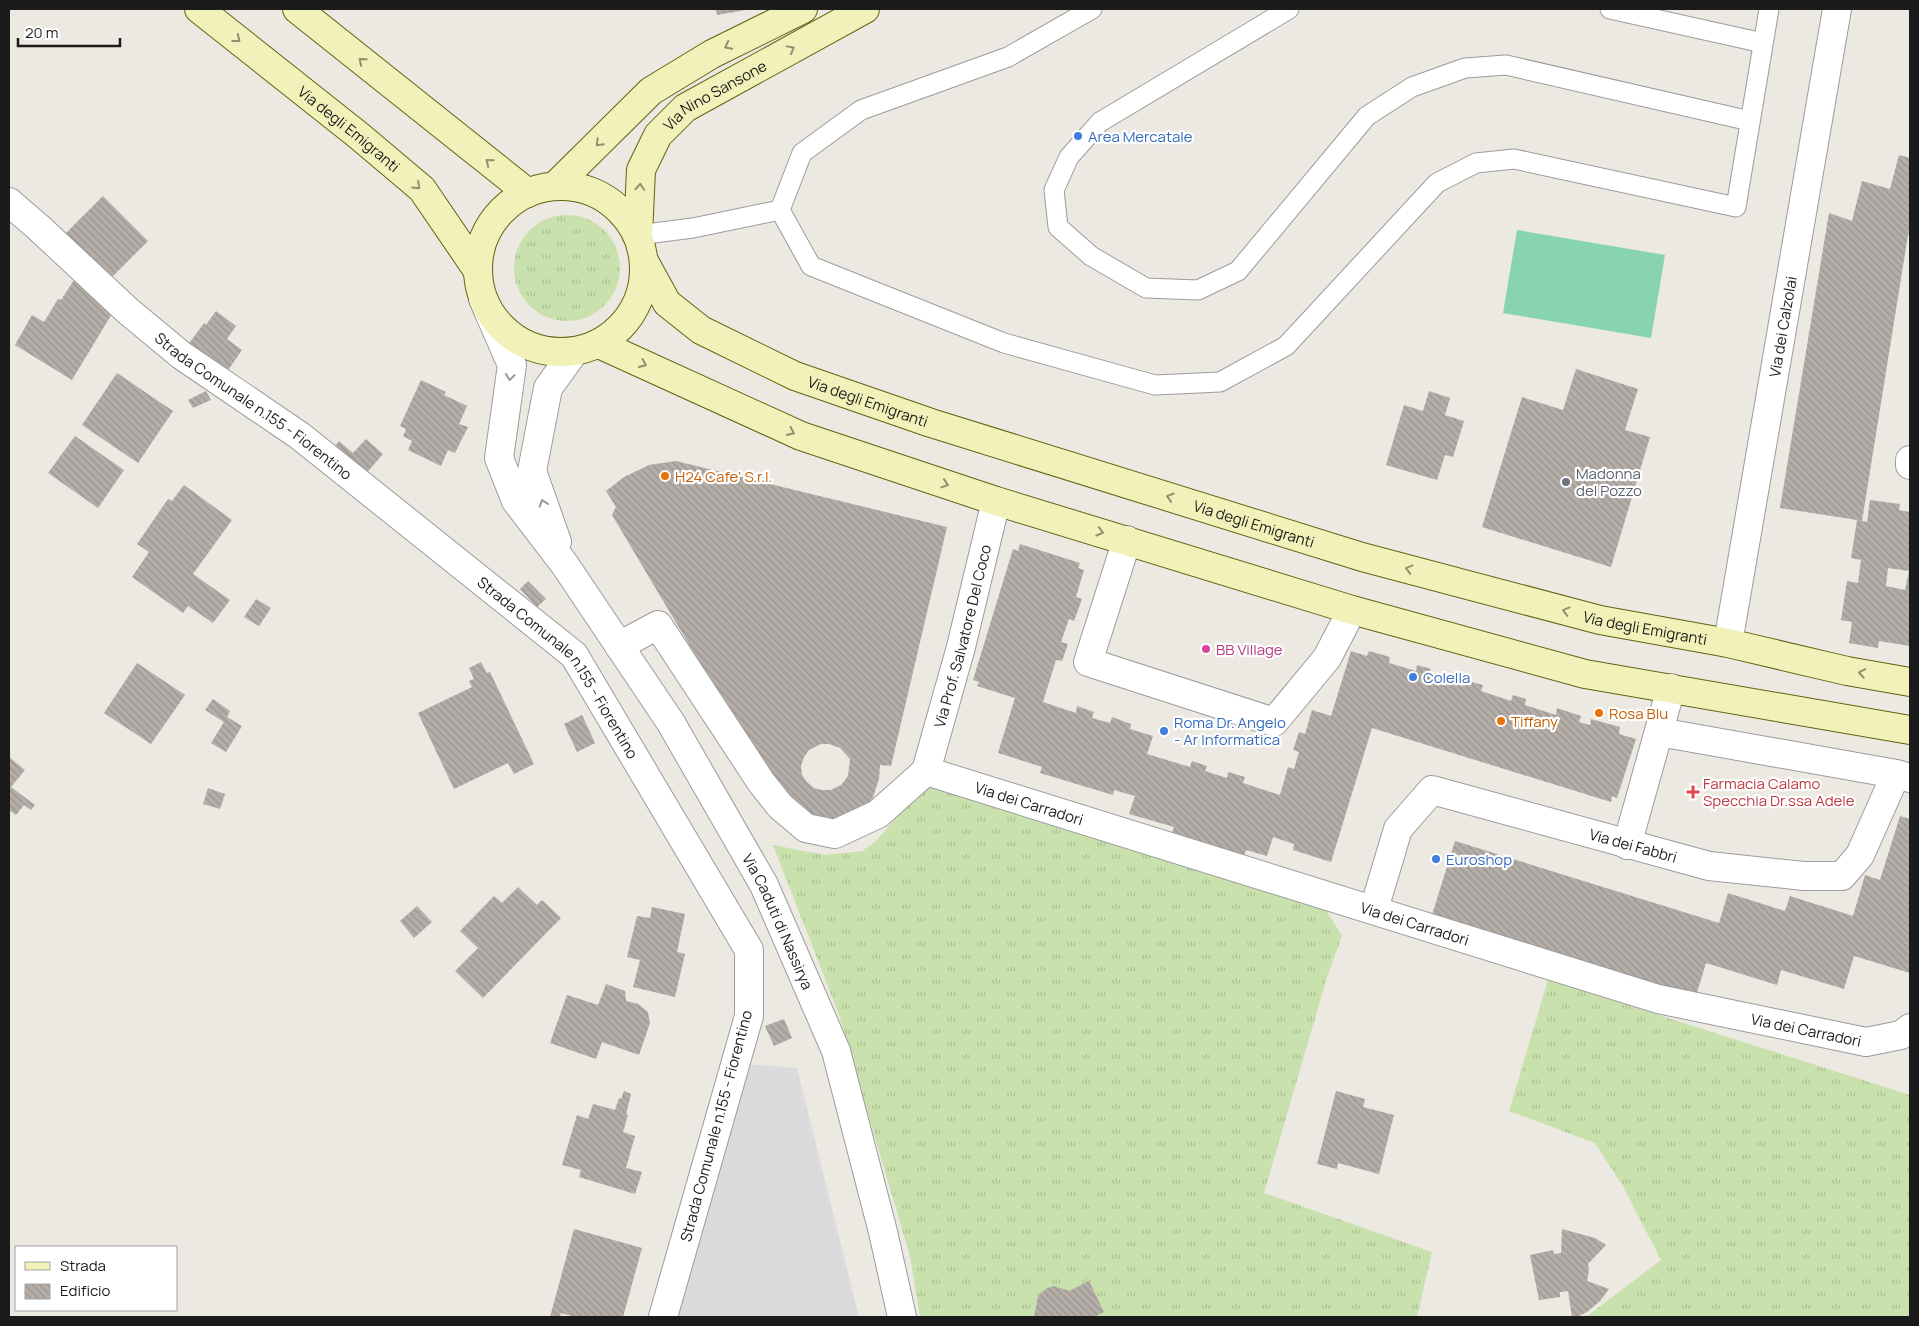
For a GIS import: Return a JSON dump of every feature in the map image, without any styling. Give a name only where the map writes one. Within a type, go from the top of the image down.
[{"type":"main road","name":"Via degli Emigranti","points":[[199,9],[358,135],[422,189],[478,271]]},
{"type":"main road","points":[[296,9],[528,193]]},
{"type":"main road","points":[[555,186],[651,91],[712,54],[803,9]]},
{"type":"main road","name":"Via Nino Sansone","points":[[638,235],[642,170],[658,135],[678,114],[685,108],[855,11]]},
{"type":"main road","name":"Via degli Emigranti","points":[[555,186],[581,188],[604,197],[624,214],[638,235],[644,263],[643,288],[634,310],[619,329],[587,348],[546,352],[520,342],[498,324],[483,300],[478,271],[481,247],[491,225],[507,206],[528,193],[555,186]]},
{"type":"main road","name":"Via degli Emigranti","points":[[644,263],[667,303],[701,330],[795,376],[931,423],[1362,557],[1600,620],[1728,644],[1847,671],[1910,682]]},
{"type":"main road","name":"Via degli Emigranti","points":[[587,348],[801,436],[996,501],[1352,610],[1585,674],[1910,730]]},
{"type":"street","name":"Via dei Calzolai","points":[[1728,644],[1837,9]]},
{"type":"street","name":"Strada Comunale n.155 - Fiorentino","points":[[9,202],[128,311],[181,355],[300,436],[574,655],[749,950],[749,1016],[663,1317]]},
{"type":"street","name":"Via Caduti di Nassirya","points":[[483,300],[512,365],[500,458],[516,501],[565,565],[671,723],[764,885],[836,1051],[883,1232],[902,1317]]},
{"type":"street","name":"Via Caduti di Nassirya","points":[[565,565],[532,471],[548,388],[587,348]]},
{"type":"street","points":[[1910,460],[1910,465]]},
{"type":"street","name":"Via Prof. Salvatore Del Coco","points":[[926,771],[960,647],[996,501]]},
{"type":"street","points":[[1127,540],[1088,662],[1274,722],[1327,658],[1352,610]]},
{"type":"street","points":[[619,646],[658,625],[761,782],[780,806],[806,828],[835,834],[878,814],[926,771]]},
{"type":"street","points":[[1627,845],[1671,688]]},
{"type":"street","points":[[1659,732],[1903,776]]},
{"type":"street","name":"Via dei Carradori","points":[[926,771],[1658,999],[1866,1042],[1901,1035],[1910,1028]]},
{"type":"street","name":"Via dei Fabbri","points":[[1374,909],[1398,829],[1432,790],[1709,866],[1804,876],[1842,876],[1860,855],[1903,776]]},
{"type":"lane","points":[[780,210],[802,153],[861,110],[1008,57],[1092,9]]},
{"type":"lane","points":[[1289,9],[1100,122],[1069,157],[1054,190],[1058,227],[1091,256],[1146,288],[1198,290],[1238,271],[1367,116],[1412,87],[1465,68],[1506,65],[1750,121]]},
{"type":"lane","points":[[1610,9],[1763,43]]},
{"type":"lane","points":[[780,210],[811,266],[1004,343],[1155,385],[1220,382],[1286,346],[1437,183],[1476,163],[1514,159],[1736,207],[1769,9]]},
{"type":"lane","points":[[638,235],[693,228],[780,210]]},
{"type":"green space","points":[[567,215],[587,219],[604,231],[616,248],[620,268],[616,288],[604,305],[587,317],[567,321],[547,317],[530,305],[518,288],[514,268],[518,248],[530,231],[547,219]]},
{"type":"green space","points":[[1517,230],[1665,255],[1651,338],[1503,313]]},
{"type":"green space","points":[[925,786],[1326,910],[1342,936],[1327,977],[1264,1193],[1432,1252],[1417,1317],[920,1317],[910,1256],[838,1012],[773,845],[825,855],[862,851],[875,842]]},
{"type":"green space","points":[[1548,980],[1910,1095],[1910,1317],[1586,1317],[1661,1260],[1624,1188],[1595,1143],[1509,1111]]},
{"type":"shaded area","points":[[744,1064],[797,1068],[859,1317],[675,1317]]},
{"type":"building","points":[[716,9],[745,9],[746,10],[717,15]]},
{"type":"building","points":[[1899,155],[1910,158],[1910,235],[1908,235],[1862,521],[1867,522],[1870,500],[1900,504],[1899,510],[1910,512],[1910,646],[1879,641],[1878,648],[1849,643],[1852,622],[1841,620],[1847,581],[1858,583],[1861,560],[1851,558],[1857,520],[1780,508],[1829,213],[1852,221],[1862,181],[1890,189]],"holes":[[[1888,568],[1909,571],[1905,590],[1886,586]]]},
{"type":"building","points":[[103,196],[148,241],[110,279],[66,233]]},
{"type":"building","points":[[74,280],[113,312],[72,380],[15,345],[32,315],[44,322],[58,299],[61,300]]},
{"type":"building","points":[[216,311],[236,326],[227,339],[242,350],[224,376],[185,349],[204,323],[206,325]]},
{"type":"building","name":"Madonna del Pozzo","points":[[1576,369],[1638,389],[1625,430],[1650,437],[1611,567],[1482,527],[1522,397],[1563,410]]},
{"type":"building","points":[[117,373],[173,411],[138,463],[82,425]]},
{"type":"building","points":[[421,380],[446,392],[444,395],[467,406],[459,424],[468,427],[455,453],[448,450],[441,466],[408,450],[412,441],[403,436],[406,429],[400,426]]},
{"type":"building","points":[[206,391],[211,400],[193,408],[188,400]]},
{"type":"building","points":[[1429,391],[1450,398],[1445,415],[1464,421],[1453,457],[1445,455],[1437,480],[1386,465],[1404,405],[1423,411]]},
{"type":"building","points":[[75,436],[124,470],[98,508],[48,473]]},
{"type":"building","points":[[366,439],[383,454],[363,477],[331,451],[339,441],[353,453]]},
{"type":"building","points":[[676,461],[947,527],[891,766],[880,765],[879,779],[873,797],[868,804],[841,822],[792,812],[781,799],[612,515],[616,507],[606,491],[624,477],[649,465]],"holes":[[[821,744],[829,744],[840,748],[850,759],[848,776],[841,785],[831,790],[822,790],[814,788],[807,782],[802,775],[801,766],[809,750]]]},
{"type":"building","points":[[184,485],[232,520],[193,574],[230,600],[213,623],[188,606],[183,613],[132,577],[149,552],[137,544],[168,499],[172,501]]},
{"type":"building","points":[[1020,544],[1080,563],[1078,568],[1084,570],[1076,597],[1082,599],[1074,621],[1069,619],[1061,642],[1068,644],[1062,661],[1056,660],[1043,702],[1076,713],[1077,706],[1094,712],[1092,718],[1110,723],[1112,717],[1131,724],[1130,729],[1153,736],[1147,754],[1190,767],[1192,761],[1207,766],[1205,771],[1227,778],[1228,772],[1245,777],[1243,783],[1280,795],[1288,767],[1294,769],[1299,752],[1293,750],[1299,732],[1305,734],[1312,710],[1331,716],[1351,651],[1367,656],[1369,651],[1390,657],[1389,663],[1416,671],[1417,665],[1431,669],[1429,675],[1463,686],[1465,680],[1483,685],[1481,691],[1511,701],[1513,695],[1526,699],[1525,705],[1556,715],[1557,708],[1581,716],[1579,722],[1590,725],[1591,719],[1620,727],[1619,734],[1636,739],[1617,798],[1612,796],[1611,802],[1372,728],[1331,862],[1293,850],[1294,844],[1273,837],[1267,856],[1246,850],[1244,856],[1172,833],[1174,827],[1129,814],[1135,796],[1114,790],[1113,795],[1040,773],[1042,767],[998,753],[1015,698],[977,686],[979,682],[973,680],[1013,549],[1018,551]]},
{"type":"building","points":[[528,581],[546,599],[537,607],[520,589]]},
{"type":"building","points":[[256,599],[271,608],[259,626],[244,617]]},
{"type":"building","points":[[481,662],[487,673],[490,672],[534,764],[514,774],[508,763],[454,789],[418,713],[472,687],[469,681],[474,679],[469,668]]},
{"type":"building","points":[[137,663],[185,695],[151,744],[104,713]]},
{"type":"building","points":[[213,699],[230,711],[227,717],[242,726],[226,752],[211,743],[224,722],[205,710]]},
{"type":"building","points":[[582,715],[595,743],[577,752],[564,724]]},
{"type":"building","points":[[9,757],[25,770],[11,787],[35,805],[31,810],[24,805],[16,815],[9,810]]},
{"type":"building","points":[[208,788],[225,794],[220,809],[203,804]]},
{"type":"building","points":[[1900,816],[1910,819],[1910,973],[1854,956],[1844,989],[1781,970],[1777,985],[1706,963],[1696,996],[1432,915],[1455,841],[1719,923],[1728,893],[1785,911],[1790,896],[1853,916],[1865,875],[1880,880]]},
{"type":"building","points":[[518,887],[537,905],[542,900],[561,918],[483,998],[455,971],[478,948],[460,931],[494,896],[502,903]]},
{"type":"building","points":[[417,906],[432,922],[414,938],[400,921]]},
{"type":"building","points":[[652,907],[685,914],[677,952],[685,954],[675,997],[633,987],[640,960],[627,957],[637,916],[650,918]]},
{"type":"building","points":[[606,984],[625,991],[626,1001],[638,1004],[648,1012],[650,1023],[639,1055],[602,1042],[596,1059],[550,1043],[567,995],[598,1005]]},
{"type":"building","points":[[784,1019],[792,1038],[774,1046],[765,1026]]},
{"type":"building","points":[[624,1091],[631,1094],[623,1132],[635,1136],[626,1168],[642,1172],[635,1194],[579,1177],[581,1170],[562,1165],[577,1115],[588,1119],[593,1104],[615,1110],[619,1098],[621,1099]]},
{"type":"building","points":[[1336,1091],[1365,1099],[1363,1107],[1394,1115],[1379,1174],[1338,1163],[1337,1169],[1317,1164]]},
{"type":"building","points":[[574,1229],[642,1248],[623,1317],[575,1317],[561,1313],[560,1317],[550,1317]]},
{"type":"building","points":[[1562,1229],[1595,1238],[1606,1245],[1588,1264],[1587,1281],[1609,1289],[1600,1301],[1587,1312],[1577,1317],[1572,1317],[1568,1291],[1560,1292],[1560,1297],[1539,1300],[1530,1255],[1553,1250],[1554,1254],[1561,1253]]},
{"type":"building","points":[[1089,1281],[1104,1312],[1094,1317],[1034,1317],[1038,1296],[1047,1288],[1054,1286],[1069,1291]]},
{"type":"place","name":"Area Mercatale","points":[[1078,136]]},
{"type":"place","name":"H24 Cafe' S.r.l.","points":[[665,476]]},
{"type":"place","name":"Madonna del Pozzo","points":[[1566,482]]},
{"type":"place","name":"BB Village","points":[[1206,649]]},
{"type":"place","name":"Colella","points":[[1413,677]]},
{"type":"place","name":"Rosa Blu","points":[[1599,713]]},
{"type":"place","name":"Tiffany","points":[[1501,721]]},
{"type":"place","name":"Roma Dr. Angelo - Ar Informatica","points":[[1164,731]]},
{"type":"place","name":"Farmacia Calamo Specchia Dr.ssa Adele","points":[[1693,792]]},
{"type":"place","name":"Euroshop","points":[[1436,859]]}]
